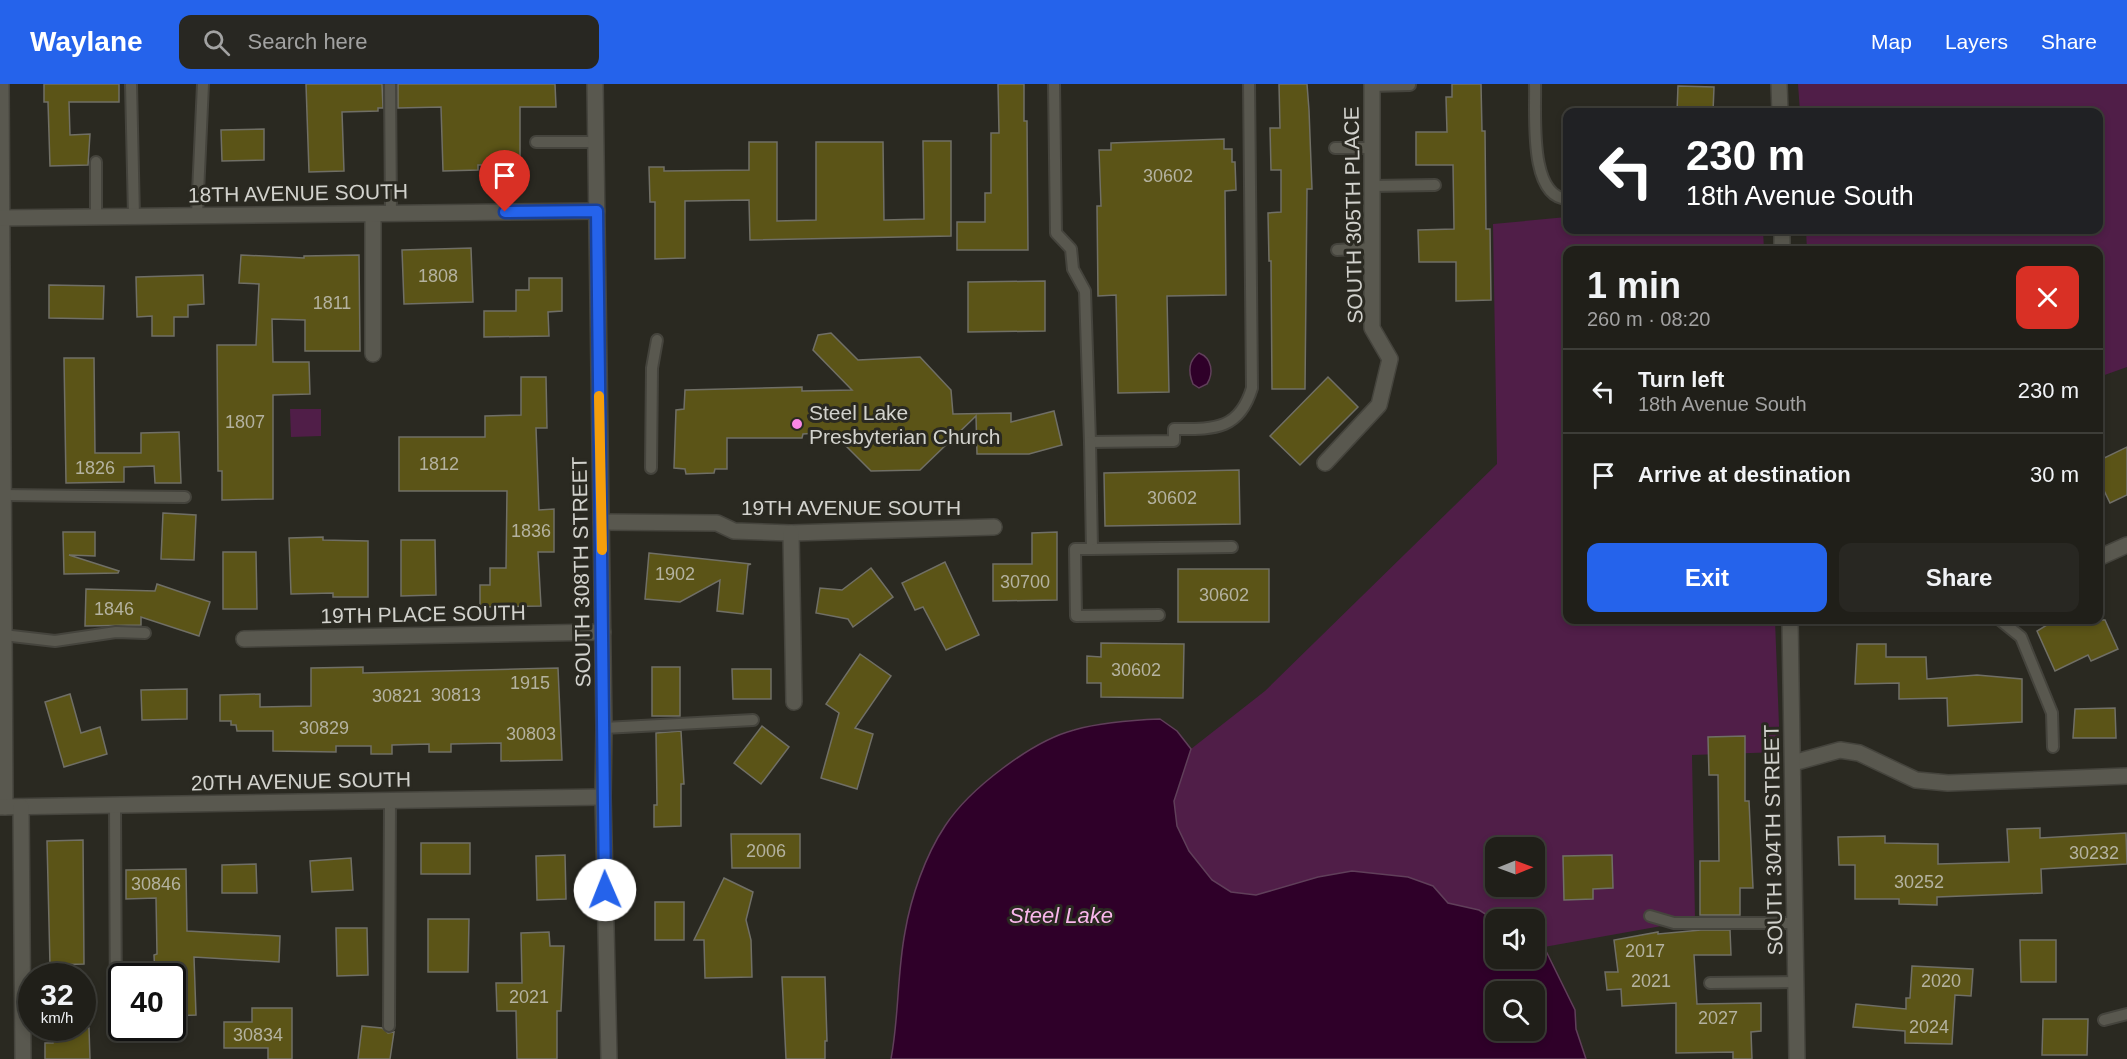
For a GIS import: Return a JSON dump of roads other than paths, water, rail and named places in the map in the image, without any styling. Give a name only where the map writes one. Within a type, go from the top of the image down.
[{"type":"street","points":[[2,84],[2,807]]},
{"type":"street","name":"SOUTH 308TH STREET","points":[[595,84],[602,522],[603,797],[609,1059]]},
{"type":"street","points":[[1779,84],[1780,108]]},
{"type":"street","name":"SOUTH 305TH PLACE","points":[[1325,463],[1379,405],[1390,359],[1372,328],[1372,85]]},
{"type":"street","name":"18TH AVENUE SOUTH","points":[[1,218],[597,211]]},
{"type":"street","points":[[373,213],[373,354]]},
{"type":"street","name":"19TH AVENUE SOUTH","points":[[602,522],[717,523],[734,531],[791,533],[994,527]]},
{"type":"street","points":[[791,533],[794,702]]},
{"type":"street","points":[[2103,556],[2127,545]]},
{"type":"street","name":"SOUTH 304TH STREET","points":[[1790,624],[1797,1059]]},
{"type":"street","name":"19TH PLACE SOUTH","points":[[244,639],[603,632]]},
{"type":"street","points":[[1793,763],[1840,750],[1859,753],[1916,780],[1948,783],[2127,776]]},
{"type":"street","name":"20TH AVENUE SOUTH","points":[[2,807],[603,797]]},
{"type":"street","points":[[21,807],[23,1059]]},
{"type":"lane","points":[[131,84],[134,216]]},
{"type":"lane","points":[[197,215],[203,84]]},
{"type":"lane","points":[[390,84],[391,213]]},
{"type":"lane","points":[[1054,84],[1056,233],[1071,249],[1073,269],[1085,291],[1092,549]]},
{"type":"lane","points":[[1090,442],[1174,441],[1174,429],[1210,429],[1234,420],[1247,406],[1252,388],[1249,84]]},
{"type":"lane","points":[[1535,84],[1542,179],[1547,190],[1556,197],[1563,198]]},
{"type":"lane","points":[[1372,85],[1410,86]]},
{"type":"lane","points":[[536,142],[596,142]]},
{"type":"lane","points":[[1335,148],[1372,148]]},
{"type":"lane","points":[[96,162],[96,217]]},
{"type":"lane","points":[[1372,186],[1435,185]]},
{"type":"lane","points":[[1337,250],[1372,248]]},
{"type":"lane","points":[[651,468],[652,368],[657,340]]},
{"type":"lane","points":[[2,495],[185,497]]},
{"type":"lane","points":[[1159,615],[1076,616],[1074,549],[1232,547]]},
{"type":"lane","points":[[2005,624],[2021,637],[2052,712],[2053,747]]},
{"type":"lane","points":[[3,635],[55,641],[116,632],[145,633]]},
{"type":"lane","points":[[604,728],[753,720]]},
{"type":"lane","points":[[389,1026],[390,801]]},
{"type":"lane","points":[[115,805],[116,963]]},
{"type":"lane","points":[[1650,916],[1674,923],[1795,923]]},
{"type":"lane","points":[[1710,983],[1796,982]]},
{"type":"lane","points":[[2104,1020],[2127,1014]]},
{"type":"water","points":[[1199,353],[1207,358],[1211,371],[1207,384],[1199,388],[1193,384],[1190,371],[1191,363]]},
{"type":"water","name":"Steel Lake","points":[[1160,719],[1177,731],[1191,749],[1174,801],[1177,826],[1189,851],[1212,880],[1231,892],[1256,895],[1318,877],[1352,871],[1408,877],[1433,886],[1448,903],[1479,910],[1485,914],[1485,969],[1545,969],[1545,949],[1575,1010],[1576,1029],[1586,1059],[891,1059],[902,948],[911,905],[931,850],[945,826],[985,782],[1021,755],[1040,744],[1074,730],[1117,722]]},
{"type":"place","name":"Steel Lake Presbyterian Church","points":[[797,424]]}]
